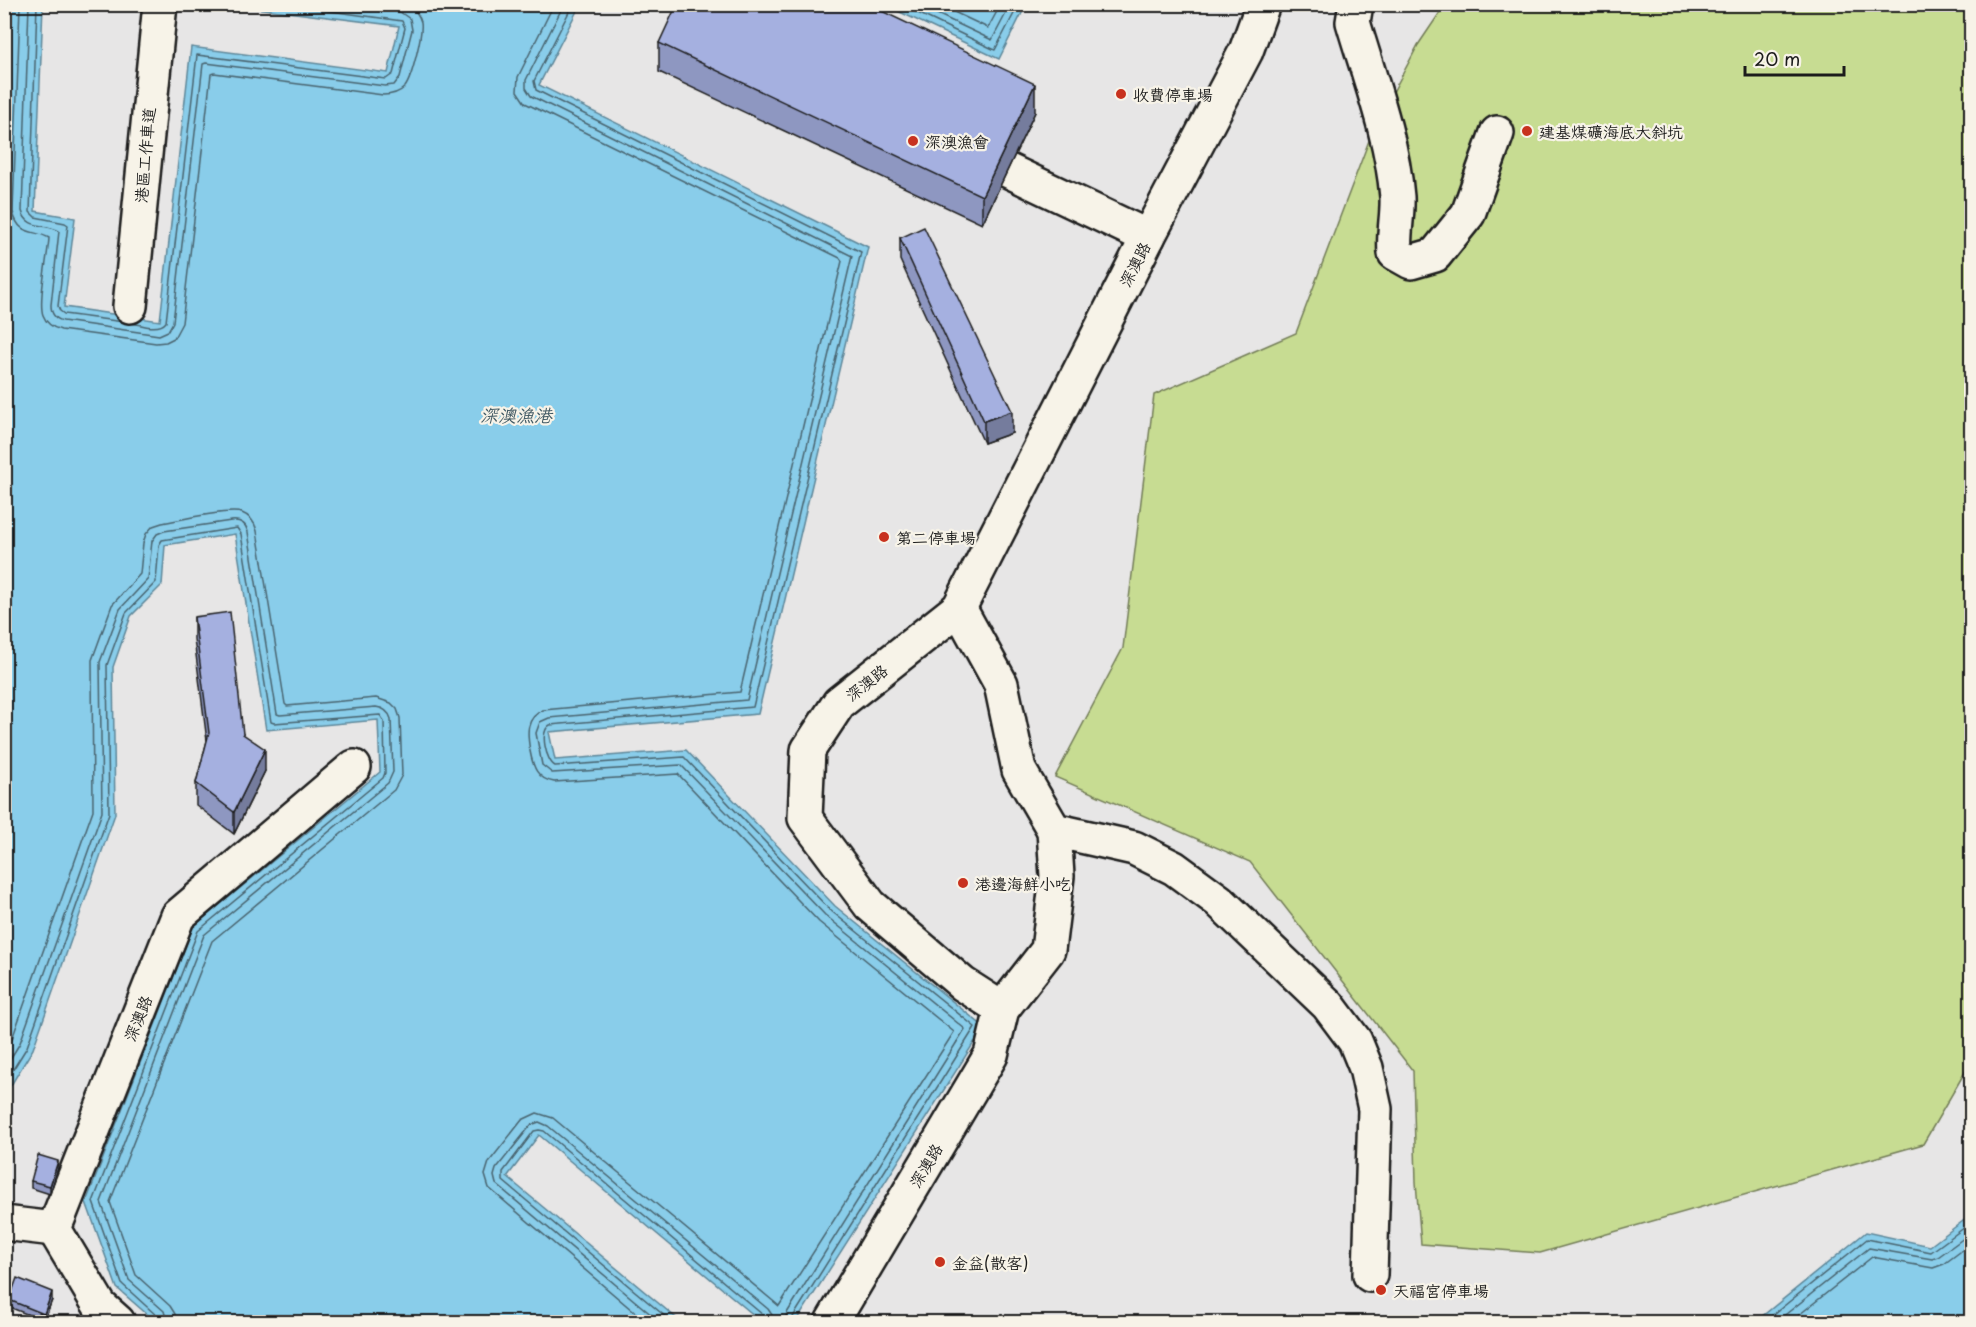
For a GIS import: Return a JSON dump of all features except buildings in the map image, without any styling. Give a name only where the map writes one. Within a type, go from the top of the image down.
[{"type":"street","name":"港區工作車道","points":[[130,306],[160,4]]},
{"type":"street","name":"深澳路","points":[[832,1323],[991,1055],[1002,1009],[963,984],[870,905],[805,818],[808,750],[839,703],[959,608],[1148,237],[1246,51],[1263,4]]},
{"type":"street","points":[[1246,51],[1288,4]]},
{"type":"street","points":[[1356,4],[1353,22],[1389,142],[1397,199],[1395,253],[1412,262],[1435,255],[1468,214],[1497,133]]},
{"type":"street","points":[[942,140],[1148,237]]},
{"type":"street","points":[[959,608],[1000,684],[1019,770],[1054,830],[1057,876],[1048,950],[1002,1009]]},
{"type":"street","name":"深澳路","points":[[54,1229],[178,916],[354,767]]},
{"type":"street","points":[[1054,830],[1134,848],[1174,868],[1219,901],[1328,1005],[1355,1041],[1366,1068],[1375,1109],[1370,1275]]},
{"type":"street","points":[[4,1223],[54,1229],[100,1306],[118,1323]]},
{"type":"green space","points":[[1445,5],[1971,5],[1972,1060],[1923,1144],[1540,1253],[1421,1244],[1416,1182],[1413,1071],[1250,862],[1055,777],[1123,648],[1154,395],[1296,333],[1373,130],[1418,45]]},
{"type":"water","name":"深澳漁港","points":[[5,5],[43,5],[35,211],[75,218],[64,307],[160,321],[191,47],[388,73],[399,26],[232,5],[580,5],[539,85],[868,247],[758,714],[549,732],[555,760],[686,750],[835,906],[984,1027],[796,1322],[762,1322],[539,1135],[507,1177],[681,1322],[156,1322],[117,1288],[86,1202],[193,927],[380,772],[378,720],[266,730],[235,534],[165,545],[162,585],[131,616],[113,667],[115,814],[33,1049],[5,1095]]},
{"type":"water","points":[[885,5],[1026,5],[999,59]]},
{"type":"water","points":[[1971,1215],[1971,1322],[1755,1322],[1866,1232],[1930,1246]]},
{"type":"place","name":"收費停車場","points":[[1121,94]]},
{"type":"place","name":"建基煤礦海底大斜坑","points":[[1527,131]]},
{"type":"place","name":"深澳漁會","points":[[913,141]]},
{"type":"place","name":"第二停車場","points":[[884,537]]},
{"type":"place","name":"港邊海鮮小吃","points":[[963,883]]},
{"type":"place","name":"金益(散客)","points":[[940,1262]]},
{"type":"place","name":"天福宮停車場","points":[[1381,1290]]}]
